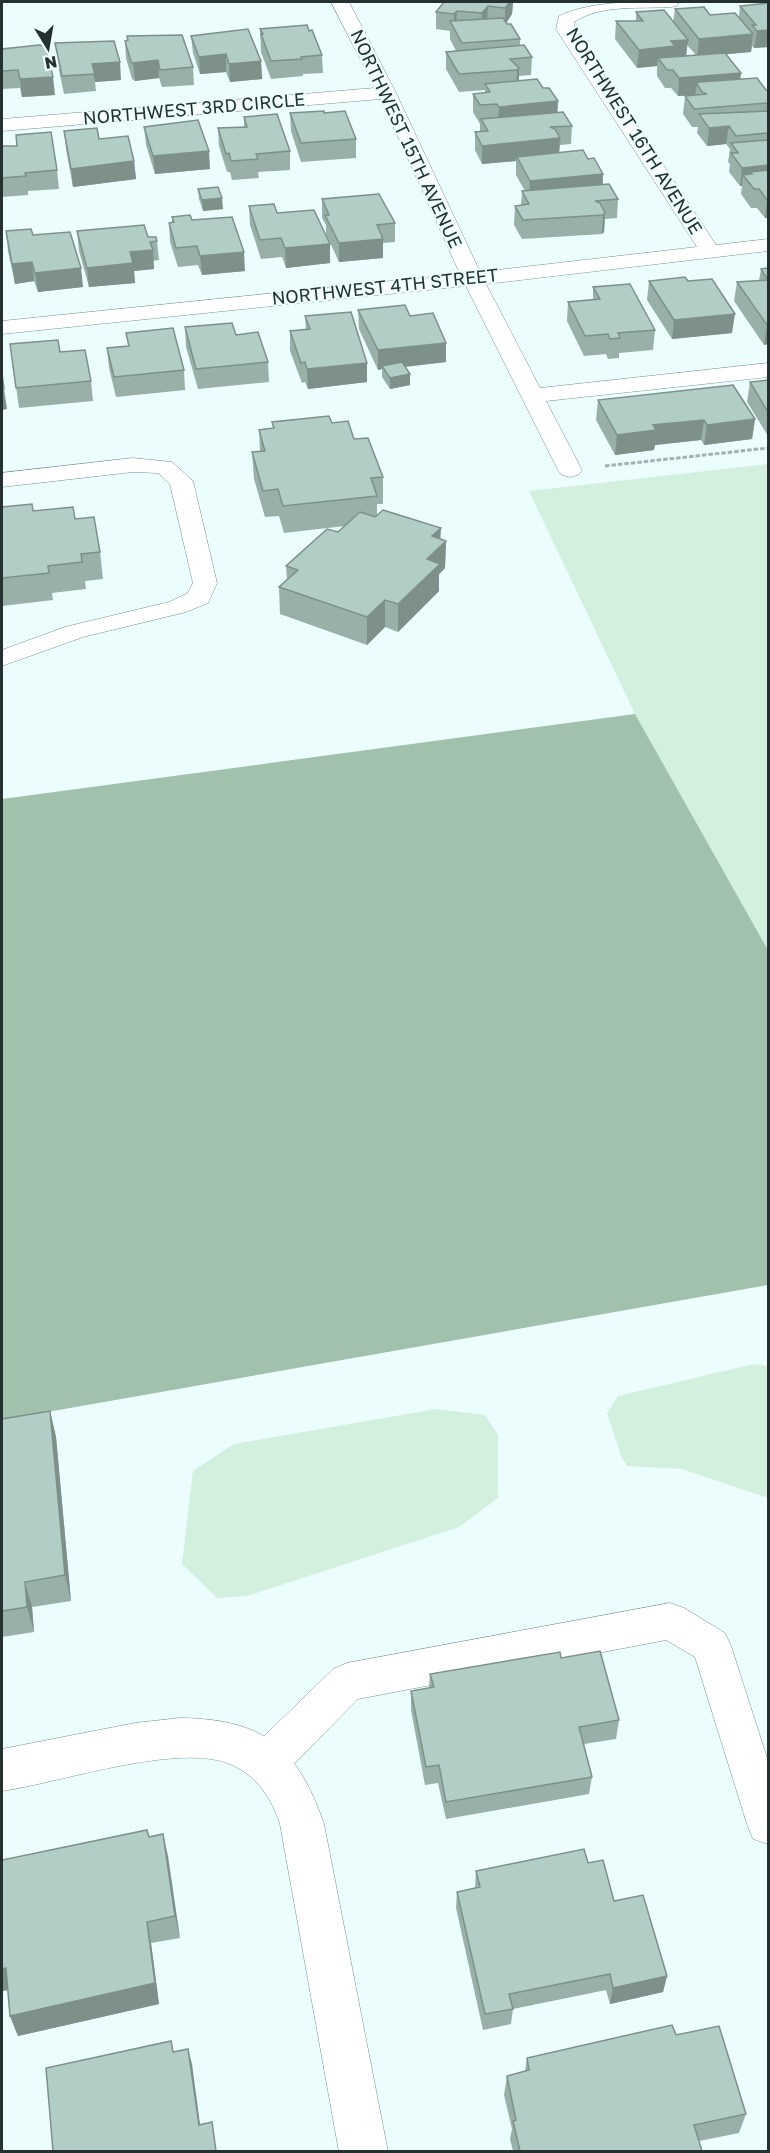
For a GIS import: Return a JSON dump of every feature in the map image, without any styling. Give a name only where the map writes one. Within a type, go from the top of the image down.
[{"type":"street","name":"NORTHWEST 15TH AVENUE","points":[[340,2],[387,93],[472,278],[570,470]]},
{"type":"street","name":"NORTHWEST 16TH AVENUE","points":[[671,2],[590,9],[573,14],[566,20],[565,28],[709,250]]},
{"type":"street","name":"NORTHWEST 3RD CIRCLE","points":[[2,125],[387,93]]},
{"type":"street","name":"NORTHWEST 4TH STREET","points":[[2,327],[411,286],[768,244]]},
{"type":"street","points":[[532,396],[768,370]]},
{"type":"street","points":[[2,1770],[160,1738],[194,1738],[225,1744],[249,1752],[267,1762],[295,1804],[302,1824],[364,2151]]},
{"type":"lane","points":[[2,480],[133,465],[165,467],[181,481],[205,583],[199,598],[177,607],[74,632],[2,658]]},
{"type":"lane","points":[[267,1762],[347,1682],[670,1621],[711,1646],[768,1824]]},
{"type":"path","points":[[570,470],[768,448]]},
{"type":"green space","points":[[768,464],[768,950],[635,714],[529,491]]},
{"type":"green space","points":[[635,714],[768,950],[768,1285],[2,1420],[2,799]]},
{"type":"green space","points":[[754,1364],[768,1366],[768,1498],[682,1469],[627,1466],[621,1456],[607,1413],[618,1396]]},
{"type":"green space","points":[[436,1409],[485,1415],[498,1435],[498,1498],[459,1527],[247,1596],[217,1598],[182,1564],[193,1471],[234,1444]]},
{"type":"building","points":[[444,2],[510,2],[505,8],[488,6],[482,13],[436,12]]},
{"type":"building","points":[[768,3],[768,30],[757,31],[752,25],[756,25],[740,6]]},
{"type":"building","points":[[704,7],[710,15],[735,13],[753,34],[699,39],[675,9]]},
{"type":"building","points":[[664,10],[688,40],[671,41],[675,46],[639,50],[616,21],[643,21],[636,12]]},
{"type":"building","points":[[503,18],[507,24],[511,24],[520,39],[462,43],[450,21]]},
{"type":"building","points":[[307,25],[309,31],[312,30],[322,55],[271,61],[260,29]]},
{"type":"building","points":[[248,29],[261,61],[229,64],[226,54],[199,57],[191,36]]},
{"type":"building","points":[[182,35],[193,67],[160,70],[158,60],[131,62],[125,41],[128,40],[127,36]]},
{"type":"building","points":[[114,41],[120,62],[92,64],[95,74],[62,76],[55,43]]},
{"type":"building","points":[[524,45],[532,57],[510,59],[519,68],[517,70],[459,74],[446,52]]},
{"type":"building","points":[[46,46],[53,77],[20,79],[18,70],[2,71],[2,49]]},
{"type":"building","points":[[725,53],[741,73],[679,78],[673,70],[667,70],[658,58]]},
{"type":"building","points":[[757,78],[768,90],[768,103],[694,109],[685,96],[707,94],[702,92],[697,84],[699,82]]},
{"type":"building","points":[[537,79],[543,88],[549,88],[558,101],[499,107],[497,104],[480,105],[473,94],[490,92],[485,84]]},
{"type":"building","points":[[324,111],[324,113],[345,111],[356,139],[301,143],[290,113]]},
{"type":"building","points":[[768,111],[768,133],[736,136],[729,126],[709,128],[699,114]]},
{"type":"building","points":[[563,112],[572,126],[550,127],[555,129],[560,138],[482,146],[475,132],[488,131],[481,119]]},
{"type":"building","points":[[277,114],[290,151],[256,154],[258,159],[231,161],[229,153],[226,154],[218,128],[247,127],[244,117]]},
{"type":"building","points":[[198,120],[209,151],[153,156],[144,127]]},
{"type":"building","points":[[97,128],[99,139],[128,136],[134,161],[71,169],[64,131]]},
{"type":"building","points":[[51,132],[57,170],[2,178],[2,146],[17,146],[16,135]]},
{"type":"building","points":[[768,140],[768,165],[742,168],[731,153],[738,153],[731,143]]},
{"type":"building","points":[[583,150],[588,159],[594,158],[603,174],[530,181],[517,157]]},
{"type":"building","points":[[768,170],[767,200],[759,189],[754,189],[743,175]]},
{"type":"building","points":[[609,184],[618,199],[595,201],[600,203],[605,213],[603,215],[523,220],[515,206],[529,204],[522,191]]},
{"type":"building","points":[[218,187],[222,198],[202,200],[198,189]]},
{"type":"building","points":[[379,194],[395,223],[377,225],[383,239],[339,243],[325,215],[329,215],[322,199]]},
{"type":"building","points":[[274,204],[277,213],[314,210],[330,244],[285,248],[281,238],[260,240],[249,206]]},
{"type":"building","points":[[190,215],[192,220],[232,217],[244,252],[200,256],[197,246],[176,248],[169,223],[174,222],[172,217]]},
{"type":"building","points":[[144,225],[148,237],[156,237],[157,241],[150,242],[153,250],[130,252],[133,263],[87,268],[77,231]]},
{"type":"building","points":[[31,229],[33,235],[70,232],[81,268],[35,273],[32,262],[12,264],[6,231]]},
{"type":"building","points":[[768,268],[768,280],[761,269]]},
{"type":"building","points":[[685,277],[688,281],[712,279],[735,314],[674,320],[649,281]]},
{"type":"building","points":[[768,280],[768,325],[767,325],[737,282]]},
{"type":"building","points":[[630,284],[655,330],[618,333],[620,338],[610,339],[608,334],[585,336],[568,302],[600,299],[593,287]]},
{"type":"building","points":[[405,305],[410,316],[433,313],[446,343],[378,350],[358,310]]},
{"type":"building","points":[[351,312],[367,363],[307,369],[305,362],[301,363],[290,331],[310,329],[305,316]]},
{"type":"building","points":[[232,323],[236,335],[258,332],[268,362],[196,369],[185,327]]},
{"type":"building","points":[[173,328],[184,370],[114,377],[107,348],[129,346],[126,333]]},
{"type":"building","points":[[58,340],[60,352],[85,350],[91,381],[16,388],[10,344]]},
{"type":"building","points":[[402,362],[410,374],[390,378],[382,366]]},
{"type":"building","points":[[768,380],[768,412],[750,382]]},
{"type":"building","points":[[733,385],[755,419],[707,425],[704,420],[653,425],[656,430],[617,435],[598,400]]},
{"type":"building","points":[[329,416],[332,423],[348,421],[354,439],[368,438],[383,477],[371,478],[377,496],[283,506],[278,489],[263,491],[252,452],[265,451],[259,430],[274,428],[272,422]]},
{"type":"building","points":[[32,504],[33,511],[73,507],[75,519],[94,517],[100,552],[81,554],[82,562],[48,566],[49,573],[2,578],[2,507]]},
{"type":"building","points":[[383,510],[441,528],[432,536],[446,541],[427,559],[440,564],[398,604],[385,600],[367,617],[279,587],[298,570],[286,566],[327,529],[338,532],[360,512],[375,517]]},
{"type":"building","points":[[50,1411],[65,1575],[25,1582],[27,1607],[2,1611],[2,1419]]},
{"type":"building","points":[[600,1651],[619,1720],[579,1727],[592,1777],[446,1802],[439,1765],[426,1767],[411,1691],[434,1687],[430,1674],[560,1652],[561,1658]]},
{"type":"building","points":[[147,1830],[149,1837],[163,1834],[175,1916],[147,1922],[155,1983],[10,2016],[6,1968],[2,1969],[2,1860]]},
{"type":"building","points":[[584,1849],[588,1863],[603,1860],[614,1901],[643,1895],[667,1976],[613,1988],[610,1974],[509,1994],[513,2009],[485,2014],[457,1892],[480,1887],[476,1871]]},
{"type":"building","points":[[672,2025],[676,2035],[719,2026],[746,2114],[694,2125],[702,2151],[520,2151],[507,2076],[529,2070],[527,2058]]},
{"type":"building","points":[[171,2041],[173,2052],[188,2049],[199,2125],[212,2122],[216,2151],[53,2151],[46,2068]]}]
